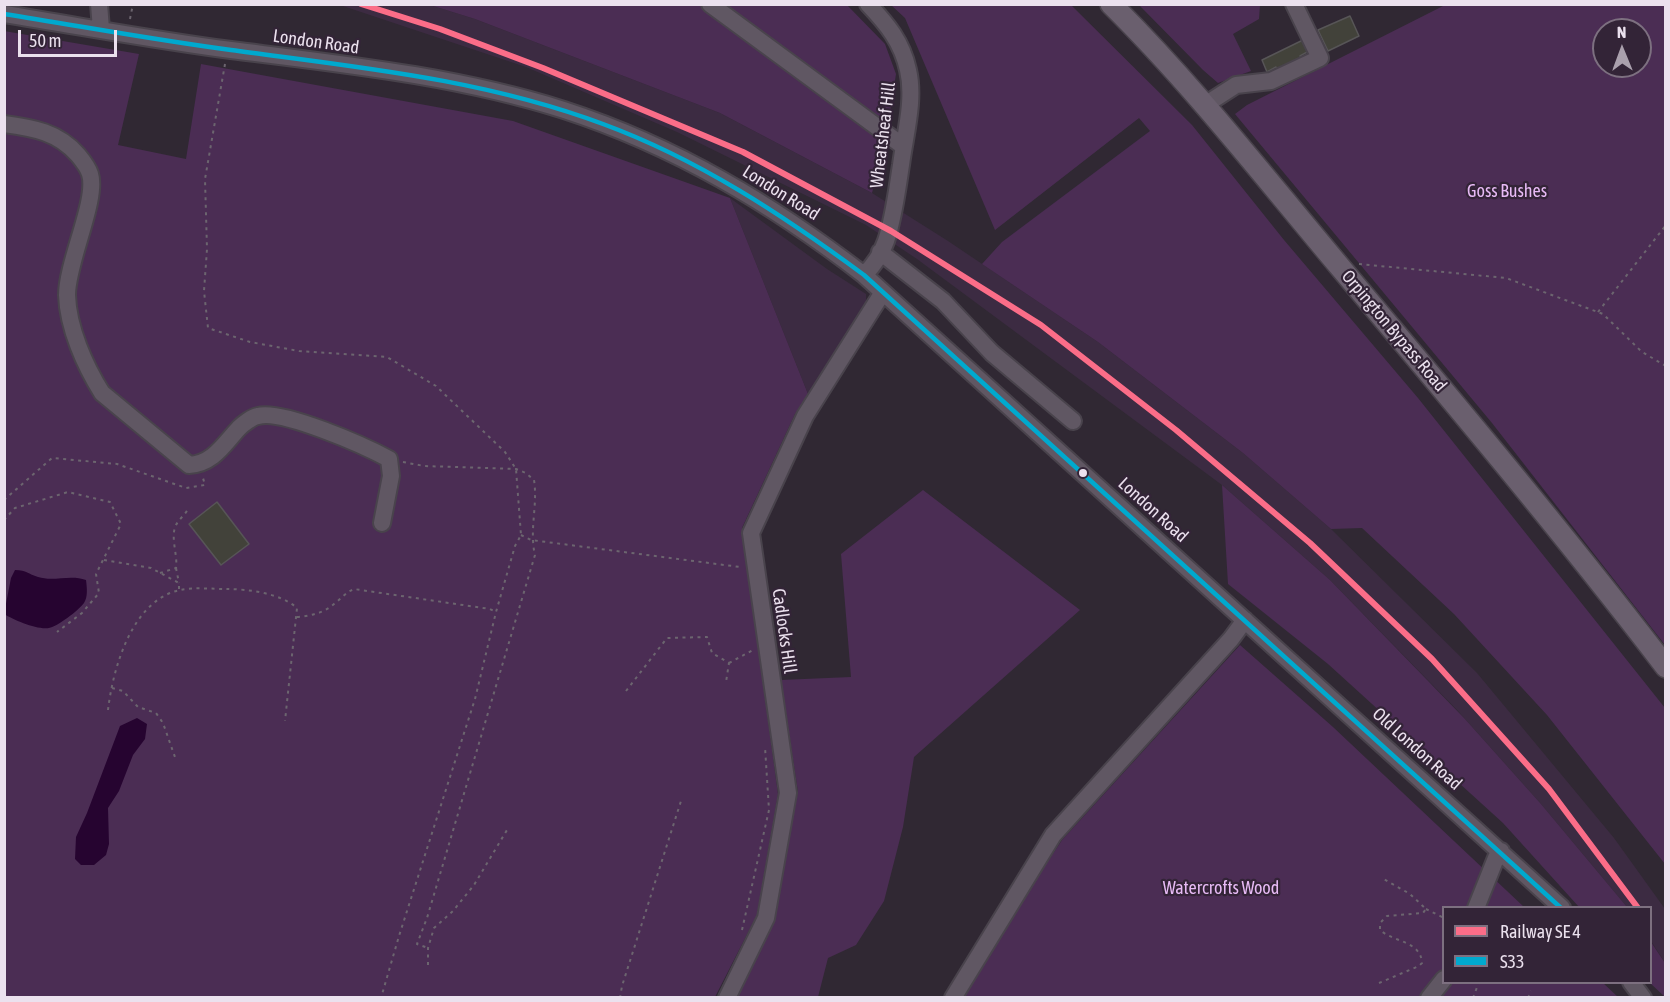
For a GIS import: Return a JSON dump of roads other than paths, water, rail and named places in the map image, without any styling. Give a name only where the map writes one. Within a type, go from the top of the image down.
[{"type":"main road","name":"Orpington Bypass Road","points":[[1111,4],[1204,105],[1336,262],[1574,547],[1665,667]]},
{"type":"street","points":[[99,4],[101,29]]},
{"type":"street","points":[[710,4],[903,146]]},
{"type":"street","name":"Wheatsheaf Hill","points":[[864,275],[883,247],[895,198],[911,91],[909,72],[897,39],[868,4]]},
{"type":"street","points":[[1204,105],[1236,85],[1271,81],[1320,58],[1294,4]]},
{"type":"street","name":"London Road","points":[[4,14],[463,85],[518,97],[589,119],[679,157],[744,192],[803,229],[864,275],[1245,620]]},
{"type":"street","points":[[4,124],[41,130],[56,136],[69,145],[83,161],[90,175],[92,188],[71,263],[67,293],[72,326],[95,382],[102,393],[189,465],[201,464],[210,459],[240,426],[257,416],[273,415],[297,421],[359,445],[388,459],[391,476],[382,523]]},
{"type":"street","points":[[883,247],[944,301],[992,353],[1073,422]]},
{"type":"street","name":"Cadlocks Hill","points":[[727,998],[766,918],[788,793],[751,533],[805,416],[883,292]]},
{"type":"street","points":[[953,998],[1053,835],[1231,639],[1245,620]]},
{"type":"street","name":"Old London Road","points":[[1245,620],[1560,906]]},
{"type":"street","points":[[1477,906],[1501,851]]},
{"type":"street","points":[[1429,998],[1442,981]]},
{"type":"street","points":[[1632,984],[1643,998]]},
{"type":"park label","name":"Goss Bushes","points":[[1507,191]]},
{"type":"park label","name":"Watercrofts Wood","points":[[1221,888]]}]
